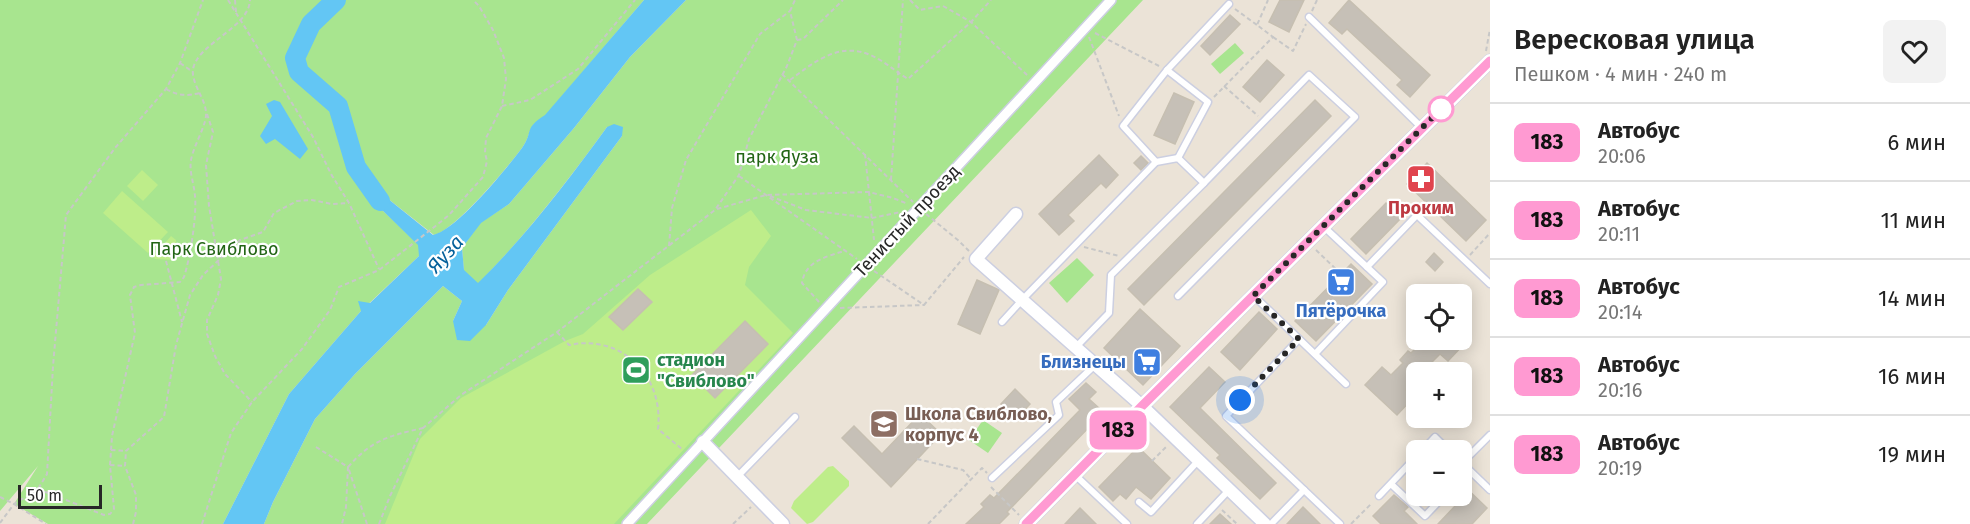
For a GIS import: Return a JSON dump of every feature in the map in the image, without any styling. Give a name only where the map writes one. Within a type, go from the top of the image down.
[{"type":"street","name":"Тенистый проезд","points":[[627,524],[1111,0]]},
{"type":"street","points":[[1027,524],[1142,406],[1486,64]]},
{"type":"street","points":[[1016,214],[976,259],[1142,406],[1266,524]]},
{"type":"street","points":[[703,442],[783,524]]},
{"type":"lane","points":[[1156,162],[1123,126],[1167,70],[1229,4]]},
{"type":"lane","points":[[1309,17],[1422,128]]},
{"type":"lane","points":[[1167,70],[1208,102],[1178,158]]},
{"type":"lane","points":[[1076,348],[1109,313],[1110,275],[1309,75],[1354,117],[1178,296]]},
{"type":"lane","points":[[1002,322],[1156,162],[1178,158]]},
{"type":"lane","points":[[1178,158],[1204,183]]},
{"type":"lane","points":[[1367,267],[1417,215],[1490,284]]},
{"type":"lane","points":[[1315,354],[1383,282],[1323,226]]},
{"type":"lane","points":[[1253,296],[1346,384]]},
{"type":"lane","points":[[1299,339],[1226,416],[1340,524]]},
{"type":"lane","points":[[992,478],[1059,415],[1056,402],[1095,364]]},
{"type":"lane","points":[[737,477],[795,417]]},
{"type":"lane","points":[[1472,453],[1490,435]]},
{"type":"lane","points":[[1139,502],[1151,512],[1199,460]]},
{"type":"lane","points":[[1379,496],[1406,467]]},
{"type":"lane","points":[[1472,473],[1490,489]]},
{"type":"lane","points":[[1075,475],[1127,524]]},
{"type":"lane","points":[[1391,483],[1406,498]]},
{"type":"lane","points":[[1197,524],[1229,489]]},
{"type":"lane","points":[[1271,524],[1304,490]]},
{"type":"lane","points":[[1415,506],[1425,516],[1435,506]]},
{"type":"path","points":[[0,523],[14,504],[38,489],[47,474],[53,366],[66,215],[115,148],[166,89],[180,63],[202,0]]},
{"type":"path","points":[[228,0],[313,137],[330,174],[349,203],[379,270]]},
{"type":"path","points":[[235,0],[237,14]]},
{"type":"path","points":[[250,0],[249,6],[240,19],[196,59],[193,72],[213,132],[206,165],[210,214],[221,279],[218,295],[207,320],[207,334],[225,374],[252,402]]},
{"type":"path","points":[[202,524],[231,433],[252,402],[302,349],[330,310],[339,287],[379,270],[449,215],[483,177],[487,161],[486,138],[502,106],[506,80],[504,58],[493,30],[473,0]]},
{"type":"path","points":[[502,106],[530,100],[578,69],[635,0]]},
{"type":"path","points":[[669,246],[672,208],[686,160],[760,34],[790,11],[795,0]]},
{"type":"path","points":[[796,40],[803,39],[843,0]]},
{"type":"path","points":[[891,180],[903,0]]},
{"type":"path","points":[[910,0],[920,10],[943,6],[971,22],[1035,83]]},
{"type":"path","points":[[789,81],[820,58],[838,51],[853,50],[878,59],[908,79],[971,22],[991,0]]},
{"type":"path","points":[[1257,25],[1268,0]]},
{"type":"path","points":[[1229,4],[1293,51],[1309,17]]},
{"type":"path","points":[[379,524],[423,428],[461,394],[557,332],[715,210],[738,175],[749,139],[782,74],[796,40],[790,11]]},
{"type":"path","points":[[1086,28],[1167,70]]},
{"type":"path","points":[[1086,28],[1123,126]]},
{"type":"path","points":[[1486,64],[1490,29]]},
{"type":"path","points":[[1208,102],[1273,37]]},
{"type":"path","points":[[180,63],[193,72]]},
{"type":"path","points":[[782,74],[919,208],[969,251],[924,305],[826,309],[802,283],[803,273],[817,260],[844,251]]},
{"type":"path","points":[[1224,86],[1264,121]]},
{"type":"path","points":[[166,89],[174,94],[187,96],[200,93]]},
{"type":"path","points":[[38,489],[104,515],[110,514],[114,509],[110,465],[112,436],[135,333],[130,295],[134,287],[180,282],[184,277],[196,198],[191,175],[191,160],[207,113]]},
{"type":"path","points":[[865,154],[876,255]]},
{"type":"path","points":[[738,175],[924,305]]},
{"type":"path","points":[[715,210],[766,195],[869,192],[919,208]]},
{"type":"path","points":[[766,195],[806,210],[872,218],[919,208]]},
{"type":"path","points":[[132,524],[136,512],[136,495],[125,466],[126,451],[164,417],[182,323],[190,295],[203,275],[240,240],[263,232],[274,213],[297,201],[349,203]]},
{"type":"path","points":[[1465,260],[1490,233]]},
{"type":"path","points":[[1307,242],[1341,274]]},
{"type":"path","points":[[1076,245],[1128,258]]},
{"type":"path","points":[[166,261],[182,323]]},
{"type":"path","points":[[557,332],[569,345],[584,343],[604,346],[623,353],[639,365],[655,391],[659,410],[658,429],[683,450]]},
{"type":"path","points":[[342,524],[346,507],[348,467],[363,450],[389,436],[423,428]]},
{"type":"path","points":[[1152,461],[1175,438]]},
{"type":"path","points":[[316,447],[348,467],[367,524]]},
{"type":"path","points":[[111,450],[126,451]]},
{"type":"path","points":[[917,459],[963,470],[971,479]]},
{"type":"path","points":[[110,465],[125,466]]},
{"type":"path","points":[[928,524],[982,468],[992,478],[986,482],[1027,524]]},
{"type":"path","points":[[1351,524],[1379,496]]},
{"type":"path","points":[[0,497],[46,524]]},
{"type":"path","points":[[733,524],[759,500]]},
{"type":"path","points":[[1216,504],[1237,524]]},
{"type":"green space","name":"Парк Свиблово","points":[[0,0],[644,0],[545,116],[534,124],[522,148],[493,183],[467,211],[443,231],[434,235],[387,198],[360,173],[379,207],[419,245],[419,256],[361,311],[289,394],[223,524],[48,524],[14,504],[38,466],[0,511]]},
{"type":"green space","name":"парк Яуза","points":[[686,0],[1143,0],[647,524],[264,524],[315,419],[355,374],[443,286],[462,301],[453,321],[486,325],[508,290],[622,136],[607,127],[546,208],[478,284],[464,271],[462,248],[480,223],[509,204],[574,128],[630,57]]},
{"type":"green space","points":[[1235,43],[1244,53],[1220,74],[1211,64]]},
{"type":"green space","points":[[142,170],[158,185],[143,201],[127,186]]},
{"type":"green space","points":[[122,191],[168,232],[148,253],[103,213]]},
{"type":"green space","name":"стадион \"Свиблово\"","points":[[751,210],[771,236],[749,267],[745,285],[793,333],[614,524],[385,524],[420,439],[461,398],[565,341],[583,334],[650,275]]},
{"type":"green space","points":[[171,236],[176,240],[175,260],[155,259],[153,257]]},
{"type":"green space","points":[[1077,258],[1094,275],[1067,303],[1049,283]]},
{"type":"green space","points":[[983,420],[1002,433],[988,453],[969,440]]},
{"type":"green space","points":[[833,466],[849,481],[849,486],[813,522],[807,524],[791,508],[794,501],[828,467]]},
{"type":"water","name":"Яуза","points":[[644,0],[686,0],[630,57],[574,128],[509,204],[481,223],[462,248],[464,270],[478,283],[546,208],[607,127],[614,124],[623,127],[622,136],[508,290],[486,325],[470,341],[457,340],[453,321],[462,301],[443,286],[355,374],[315,419],[264,524],[223,524],[289,394],[361,311],[358,301],[370,303],[419,256],[418,245],[379,207],[359,171],[387,198],[433,235],[443,231],[467,211],[493,183],[522,148],[531,127],[545,115]]},
{"type":"water","points":[[274,100],[280,102],[308,149],[300,159],[275,139],[266,144],[260,136],[272,116],[266,104]]},
{"type":"building","points":[[1280,0],[1304,0],[1289,32],[1269,22]]},
{"type":"building","points":[[1349,0],[1430,75],[1410,97],[1397,85],[1402,80],[1347,29],[1342,34],[1329,23]]},
{"type":"building","points":[[1230,15],[1240,24],[1210,55],[1201,46]]},
{"type":"building","points":[[1267,60],[1284,75],[1260,102],[1243,87]]},
{"type":"building","points":[[1174,93],[1194,102],[1175,144],[1154,135]]},
{"type":"building","points":[[1315,100],[1331,116],[1144,305],[1128,289]]},
{"type":"building","points":[[1099,155],[1118,175],[1106,188],[1101,183],[1068,215],[1074,221],[1059,235],[1039,214]]},
{"type":"building","points":[[1141,156],[1148,163],[1141,170],[1134,163]]},
{"type":"building","points":[[1427,163],[1486,220],[1466,241],[1407,184]]},
{"type":"building","points":[[1386,203],[1401,218],[1366,254],[1351,239]]},
{"type":"building","points":[[1434,253],[1443,262],[1435,271],[1426,262]]},
{"type":"building","points":[[1351,264],[1372,284],[1316,341],[1295,321]]},
{"type":"building","points":[[977,280],[999,290],[980,334],[958,324]]},
{"type":"building","points":[[638,289],[652,302],[623,330],[609,317]]},
{"type":"building","points":[[1140,309],[1180,346],[1143,385],[1104,348]]},
{"type":"building","points":[[1259,312],[1277,329],[1240,370],[1221,352]]},
{"type":"building","points":[[745,321],[768,344],[715,398],[692,375]]},
{"type":"building","points":[[1414,350],[1458,350],[1448,361],[1440,354],[1432,362],[1406,362],[1406,405],[1397,415],[1365,385],[1382,367],[1391,375],[1403,363],[1400,360],[1408,351],[1411,353]]},
{"type":"building","points":[[1209,367],[1225,382],[1200,408],[1276,483],[1260,499],[1217,458],[1220,455],[1170,407]]},
{"type":"building","points":[[1086,383],[1096,392],[1089,399],[1099,408],[1090,418],[1094,422],[1007,512],[1009,514],[999,524],[966,524],[984,507],[981,504],[990,495],[994,498],[1080,410],[1069,399]]},
{"type":"building","points":[[1015,389],[1030,404],[1016,419],[1001,404]]},
{"type":"building","points":[[920,414],[941,434],[891,487],[842,438],[854,426],[882,454]]},
{"type":"building","points":[[1138,447],[1170,478],[1151,499],[1136,487],[1126,499],[1120,494],[1113,501],[1099,487]]},
{"type":"building","points":[[1472,494],[1487,508],[1472,524],[1438,524],[1455,506],[1472,506]]},
{"type":"building","points":[[1394,495],[1408,507],[1404,511],[1417,524],[1381,524],[1373,516]]},
{"type":"building","points":[[1303,507],[1320,524],[1287,524]]},
{"type":"building","points":[[1080,508],[1096,524],[1065,524]]},
{"type":"building","points":[[1220,514],[1231,524],[1210,524]]},
{"type":"waterway","points":[[336,0],[311,24],[295,58],[299,72],[338,106],[356,167],[380,201]]},
{"type":"bus line","name":"183","points":[[1026,524],[1490,61]]},
{"type":"place","name":"Проким","points":[[1421,179]]},
{"type":"place","name":"Пятёрочка","points":[[1341,282]]},
{"type":"place","name":"Близнецы","points":[[1147,362]]},
{"type":"place","name":"стадион \"Свиблово\"","points":[[636,370]]},
{"type":"place","name":"Школа Свиблово, корпус 4","points":[[884,424]]},
{"type":"route","points":[[1240,400],[1299,339],[1253,296],[1441,109]]}]
